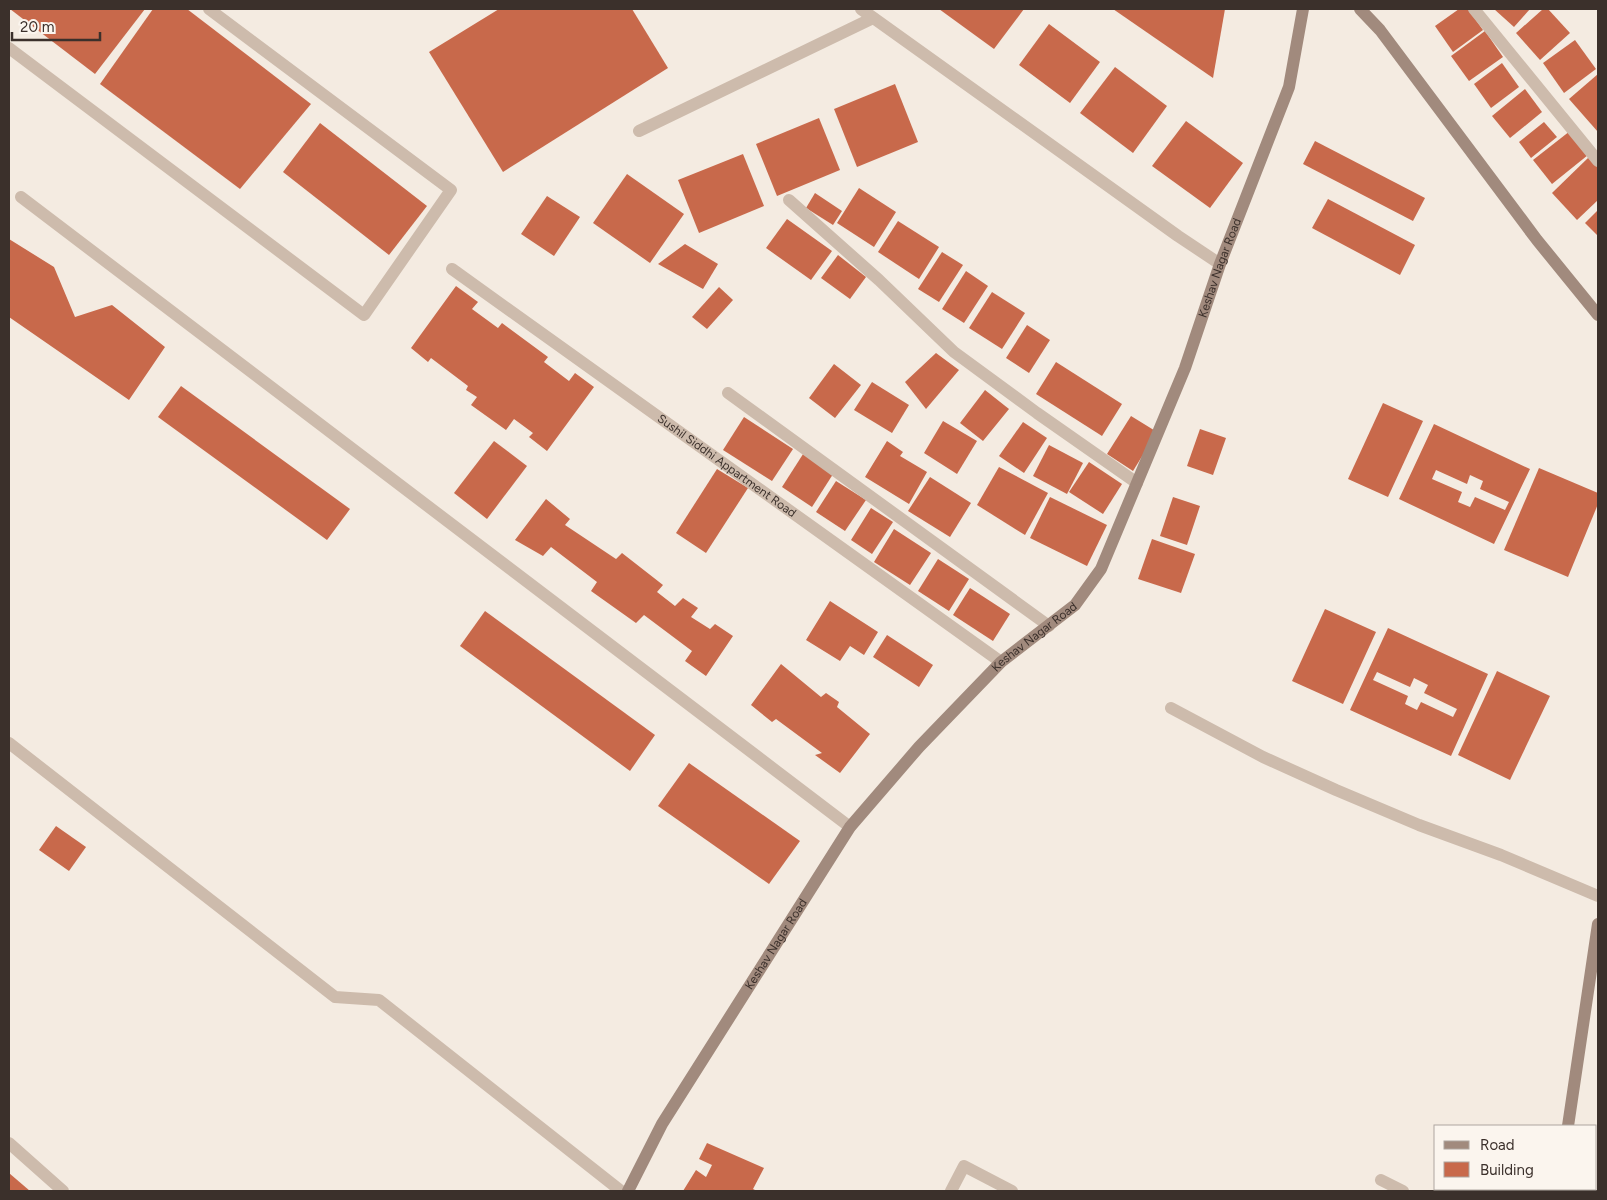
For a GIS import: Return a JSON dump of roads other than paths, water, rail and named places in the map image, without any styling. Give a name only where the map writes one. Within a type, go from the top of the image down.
[{"type":"street","points":[[9,48],[364,315],[451,190],[209,9]]},
{"type":"street","points":[[861,9],[1220,264]]},
{"type":"street","name":"Keshav Nagar Road","points":[[628,1191],[662,1124],[850,827],[919,747],[1001,662],[1075,605],[1101,569],[1185,368],[1220,264],[1289,87],[1303,9]]},
{"type":"street","points":[[1360,9],[1380,30],[1537,240],[1598,315]]},
{"type":"street","points":[[1474,9],[1598,161]]},
{"type":"street","points":[[639,131],[873,18]]},
{"type":"street","points":[[21,197],[850,827]]},
{"type":"street","points":[[789,200],[954,352],[1137,483]]},
{"type":"street","name":"Sushil Siddhi Appartment Road","points":[[452,269],[1001,662]]},
{"type":"street","points":[[728,393],[1049,626]]},
{"type":"street","points":[[1171,708],[1264,757],[1336,790],[1419,825],[1501,855],[1598,896]]},
{"type":"street","points":[[9,743],[334,997],[379,1000],[621,1191]]},
{"type":"street","points":[[1568,1125],[1598,924]]},
{"type":"street","points":[[9,1143],[63,1191]]},
{"type":"street","points":[[951,1191],[964,1166],[1012,1191]]},
{"type":"street","points":[[1381,1180],[1403,1191]]}]
